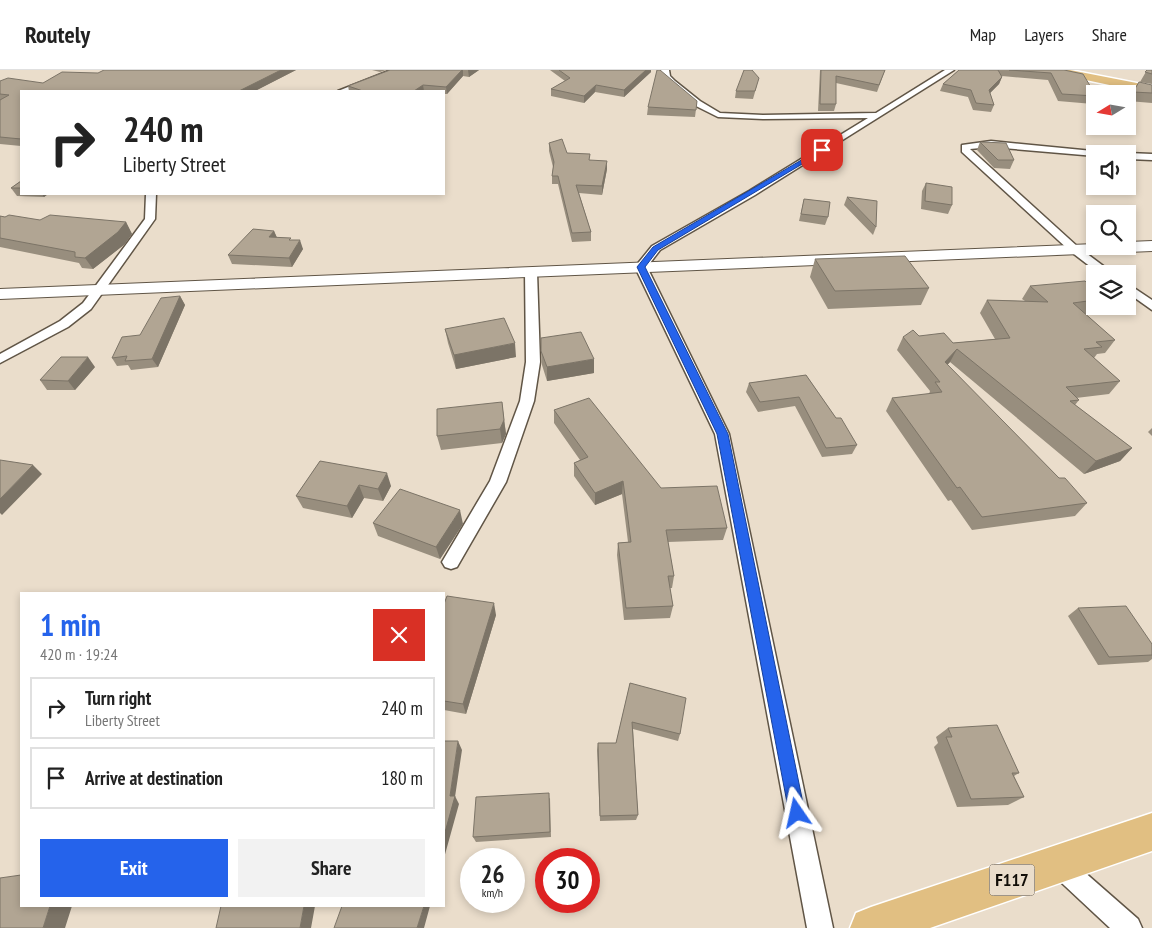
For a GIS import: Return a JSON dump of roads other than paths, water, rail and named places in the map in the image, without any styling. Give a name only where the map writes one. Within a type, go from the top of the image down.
[{"type":"main road","points":[[1053,70],[1151,89]]},
{"type":"main road","points":[[0,294],[1152,246]]},
{"type":"main road","name":"F117","points":[[872,928],[1152,832]]},
{"type":"street","points":[[345,90],[397,70]]},
{"type":"street","points":[[665,70],[666,77],[672,83],[697,103],[718,115],[763,117],[879,115]]},
{"type":"street","points":[[820,928],[722,434],[641,267],[656,248],[752,193],[950,70]]},
{"type":"street","points":[[1086,153],[991,144],[965,146],[966,152],[1074,249],[1096,265]]},
{"type":"street","points":[[1136,156],[1152,157]]},
{"type":"street","points":[[0,359],[64,324],[88,306],[150,218],[151,195]]},
{"type":"street","points":[[451,562],[498,482],[527,401],[534,362],[531,272]]},
{"type":"street","points":[[1136,294],[1152,306]]},
{"type":"street","points":[[1058,864],[1130,928]]}]
